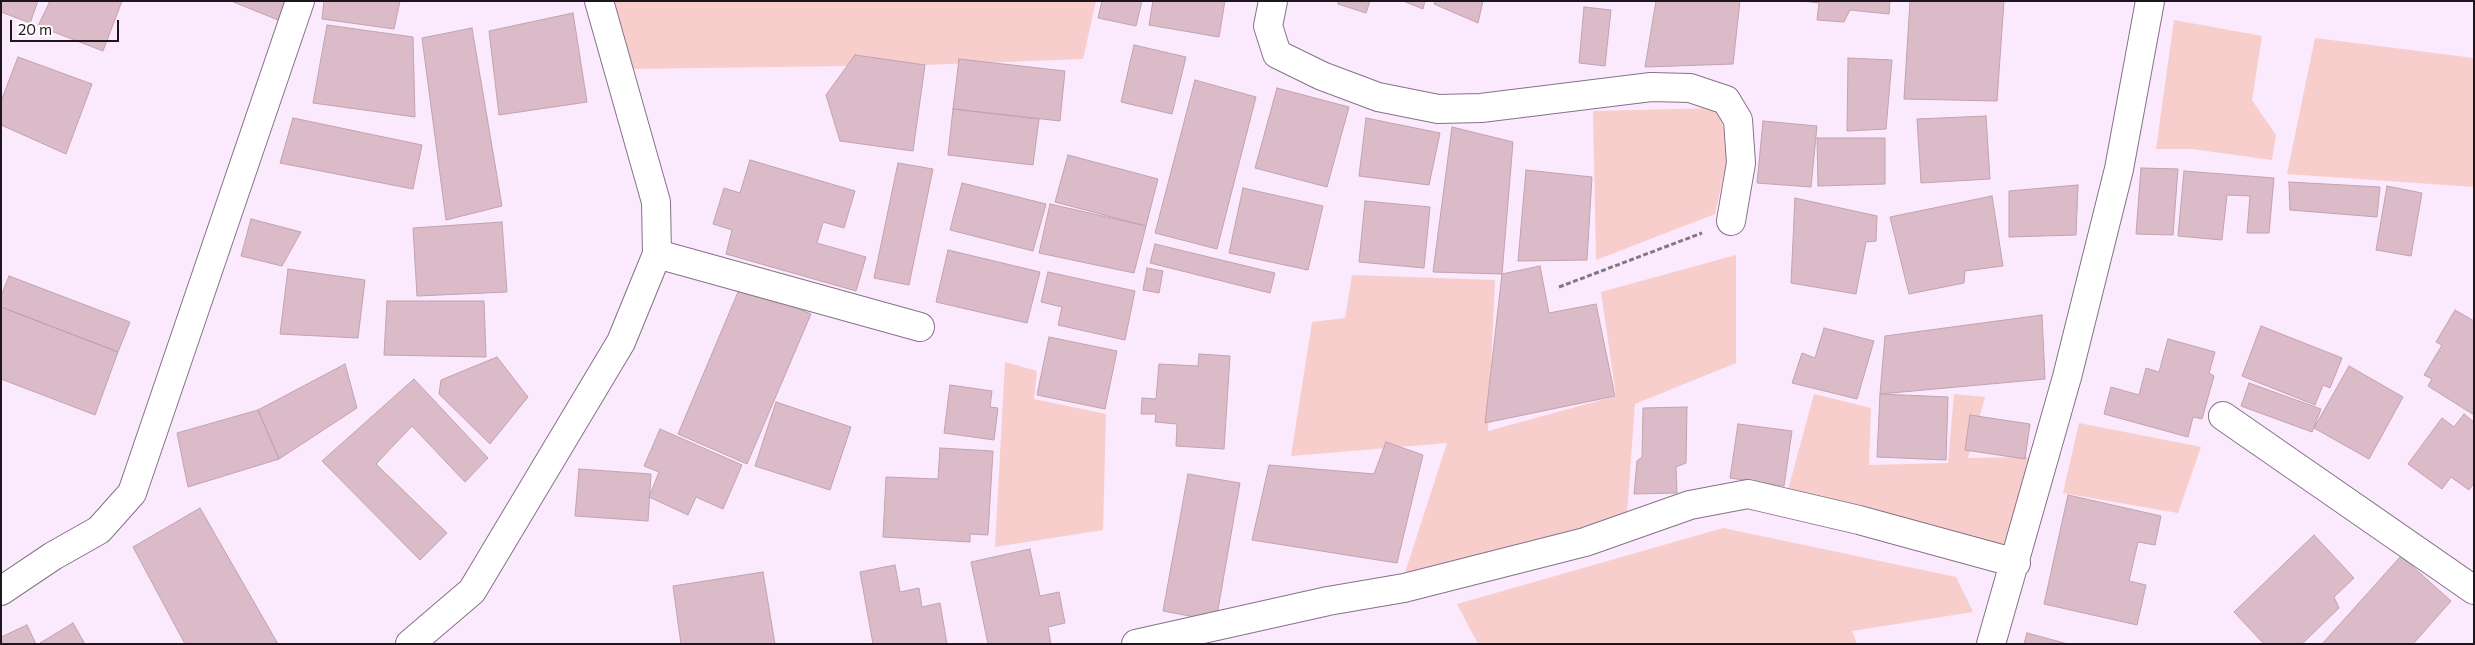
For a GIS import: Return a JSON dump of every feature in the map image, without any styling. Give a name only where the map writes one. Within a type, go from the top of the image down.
[{"type":"street","points":[[1,590],[53,556],[99,530],[132,493],[300,1]]},
{"type":"street","points":[[410,644],[472,591],[621,342],[657,254],[656,202],[599,1]]},
{"type":"street","points":[[1273,1],[1268,26],[1277,54],[1322,76],[1378,97],[1438,109],[1481,108],[1651,87],[1690,88],[1726,100],[1738,120],[1741,163],[1731,222]]},
{"type":"street","points":[[1991,644],[2016,563],[2067,377],[2119,170],[2150,1]]},
{"type":"street","points":[[657,254],[920,328]]},
{"type":"street","points":[[2223,416],[2474,590]]},
{"type":"street","points":[[1136,644],[1328,601],[1404,588],[1584,542],[1690,505],[1748,494],[1859,520],[2016,563]]},
{"type":"path","points":[[1559,287],[1731,222]]},
{"type":"shaded area","points":[[608,1],[1096,1],[1083,59],[925,65],[627,69]]},
{"type":"shaded area","points":[[2174,20],[2262,36],[2252,100],[2276,135],[2272,160],[2192,149],[2156,149]]},
{"type":"shaded area","points":[[2315,38],[2474,58],[2474,187],[2287,174]]},
{"type":"shaded area","points":[[1716,108],[1730,146],[1715,214],[1596,260],[1593,111]]},
{"type":"shaded area","points":[[1736,255],[1736,363],[1635,404],[1626,527],[1401,585],[1447,443],[1291,456],[1312,322],[1345,318],[1352,275],[1495,280],[1488,431],[1616,396],[1601,292]]},
{"type":"shaded area","points":[[1005,362],[1037,371],[1034,399],[1106,414],[1103,530],[995,547]]},
{"type":"shaded area","points":[[1814,394],[1871,408],[1869,465],[1948,463],[1954,394],[1985,397],[1968,458],[2036,457],[2011,551],[1786,497]]},
{"type":"shaded area","points":[[2079,423],[2201,447],[2178,513],[2063,493]]},
{"type":"shaded area","points":[[1723,528],[1956,577],[1973,612],[1852,631],[1857,644],[1478,644],[1457,604]]},
{"type":"building","points":[[1,1],[38,1],[30,23],[1,12]]},
{"type":"building","points":[[50,1],[122,1],[103,51],[38,26]]},
{"type":"building","points":[[231,1],[289,1],[283,22]]},
{"type":"building","points":[[324,1],[400,1],[394,29],[322,19]]},
{"type":"building","points":[[1102,1],[1142,1],[1136,26],[1098,18]]},
{"type":"building","points":[[1153,1],[1225,1],[1219,37],[1149,25]]},
{"type":"building","points":[[1338,1],[1370,1],[1366,13],[1338,4]]},
{"type":"building","points":[[1403,1],[1425,1],[1423,9]]},
{"type":"building","points":[[1435,1],[1483,1],[1478,23],[1434,4]]},
{"type":"building","points":[[1656,1],[1740,1],[1733,64],[1645,67]]},
{"type":"building","points":[[1802,1],[1890,1],[1889,14],[1850,10],[1844,22],[1817,20],[1819,3]]},
{"type":"building","points":[[1910,1],[2004,1],[1997,101],[1904,99]]},
{"type":"building","points":[[1584,7],[1611,10],[1605,66],[1579,63]]},
{"type":"building","points":[[573,13],[587,102],[499,115],[489,31]]},
{"type":"building","points":[[327,25],[413,37],[415,117],[313,103]]},
{"type":"building","points":[[472,28],[502,206],[446,220],[422,38]]},
{"type":"building","points":[[1134,45],[1186,57],[1172,114],[1121,102]]},
{"type":"building","points":[[855,55],[925,65],[913,151],[840,141],[826,95]]},
{"type":"building","points":[[18,57],[92,84],[66,154],[1,125],[1,101]]},
{"type":"building","points":[[1848,58],[1892,60],[1886,129],[1847,131]]},
{"type":"building","points":[[959,59],[1065,71],[1060,121],[953,109]]},
{"type":"building","points":[[1195,80],[1256,97],[1217,249],[1155,233]]},
{"type":"building","points":[[1277,88],[1349,107],[1327,187],[1255,168]]},
{"type":"building","points":[[953,109],[1039,119],[1033,165],[948,155]]},
{"type":"building","points":[[1986,116],[1990,179],[1921,183],[1917,119]]},
{"type":"building","points":[[293,118],[422,145],[413,189],[280,163]]},
{"type":"building","points":[[1366,118],[1440,133],[1429,185],[1359,176]]},
{"type":"building","points":[[1763,121],[1817,126],[1811,187],[1757,183]]},
{"type":"building","points":[[1452,127],[1513,142],[1502,274],[1433,272]]},
{"type":"building","points":[[1817,138],[1885,138],[1885,184],[1818,186]]},
{"type":"building","points":[[1068,155],[1158,179],[1146,226],[1055,202]]},
{"type":"building","points":[[750,160],[855,191],[844,228],[823,222],[817,243],[866,257],[856,291],[726,254],[732,230],[713,224],[724,188],[740,193]]},
{"type":"building","points":[[898,163],[933,169],[909,285],[874,278]]},
{"type":"building","points":[[2141,168],[2178,169],[2173,235],[2136,234]]},
{"type":"building","points":[[1526,170],[1592,177],[1587,260],[1518,261]]},
{"type":"building","points":[[2184,171],[2274,178],[2269,233],[2247,233],[2250,196],[2227,195],[2222,240],[2178,236]]},
{"type":"building","points":[[2289,182],[2380,187],[2377,217],[2290,210]]},
{"type":"building","points":[[962,183],[1046,204],[1033,251],[950,230]]},
{"type":"building","points":[[2078,185],[2076,235],[2009,237],[2009,191]]},
{"type":"building","points":[[2387,186],[2422,193],[2411,256],[2376,250]]},
{"type":"building","points":[[1243,188],[1323,206],[1308,270],[1229,253]]},
{"type":"building","points":[[1992,196],[2003,266],[1965,271],[1964,283],[1909,294],[1890,217]]},
{"type":"building","points":[[1795,198],[1877,216],[1876,241],[1866,242],[1856,294],[1791,283]]},
{"type":"building","points":[[1365,201],[1430,207],[1424,268],[1359,262]]},
{"type":"building","points":[[1050,204],[1146,226],[1134,273],[1039,253]]},
{"type":"building","points":[[251,219],[301,232],[282,266],[241,256]]},
{"type":"building","points":[[502,222],[507,292],[417,296],[413,228]]},
{"type":"building","points":[[1155,244],[1275,273],[1270,293],[1150,263]]},
{"type":"building","points":[[948,250],[1040,272],[1027,323],[936,302]]},
{"type":"building","points":[[1540,266],[1549,313],[1596,304],[1615,396],[1485,423],[1502,274]]},
{"type":"building","points":[[1147,268],[1163,271],[1159,293],[1143,290]]},
{"type":"building","points":[[288,269],[365,280],[358,338],[280,334]]},
{"type":"building","points":[[1048,272],[1135,291],[1125,340],[1058,325],[1062,307],[1041,302]]},
{"type":"building","points":[[9,276],[130,322],[118,352],[1,307],[1,296]]},
{"type":"building","points":[[741,285],[811,314],[747,464],[678,434]]},
{"type":"building","points":[[387,301],[484,301],[486,357],[384,355]]},
{"type":"building","points":[[1,307],[118,352],[95,415],[1,379]]},
{"type":"building","points":[[2455,310],[2474,321],[2474,415],[2428,386],[2432,379],[2424,375],[2442,345],[2436,342]]},
{"type":"building","points":[[2042,315],[2045,379],[1880,394],[1885,336]]},
{"type":"building","points":[[2261,326],[2342,358],[2330,388],[2323,385],[2315,405],[2242,376]]},
{"type":"building","points":[[1824,328],[1874,341],[1857,399],[1792,383],[1802,353],[1815,358]]},
{"type":"building","points":[[1049,337],[1117,351],[1105,409],[1037,395]]},
{"type":"building","points":[[2168,339],[2215,352],[2209,373],[2214,376],[2202,419],[2193,417],[2188,437],[2104,414],[2111,387],[2139,395],[2146,368],[2159,372]]},
{"type":"building","points":[[1199,354],[1230,356],[1224,449],[1176,446],[1177,424],[1155,422],[1156,414],[1141,414],[1142,398],[1156,399],[1159,364],[1198,366]]},
{"type":"building","points":[[497,357],[528,397],[490,444],[439,394],[441,380]]},
{"type":"building","points":[[345,364],[357,408],[279,459],[258,410]]},
{"type":"building","points":[[2349,366],[2403,397],[2369,459],[2314,428]]},
{"type":"building","points":[[414,379],[488,458],[465,482],[412,426],[376,464],[447,533],[420,560],[322,461]]},
{"type":"building","points":[[2249,383],[2321,409],[2312,432],[2241,406]]},
{"type":"building","points":[[950,385],[992,391],[990,407],[998,408],[994,440],[944,433]]},
{"type":"building","points":[[1880,394],[1948,397],[1946,460],[1877,457]]},
{"type":"building","points":[[776,402],[851,427],[830,490],[755,466]]},
{"type":"building","points":[[1687,407],[1686,463],[1676,467],[1677,493],[1634,494],[1637,461],[1642,457],[1643,408]]},
{"type":"building","points":[[258,410],[279,459],[188,487],[177,433]]},
{"type":"building","points":[[2464,414],[2474,422],[2474,483],[2469,490],[2451,477],[2442,489],[2408,464],[2442,418],[2454,427]]},
{"type":"building","points":[[1970,415],[2030,424],[2025,459],[1965,450]]},
{"type":"building","points":[[1738,424],[1792,431],[1784,486],[1730,478]]},
{"type":"building","points":[[660,429],[742,465],[723,509],[696,497],[688,515],[649,497],[659,472],[644,466]]},
{"type":"building","points":[[1386,442],[1423,455],[1397,563],[1252,540],[1269,465],[1374,474]]},
{"type":"building","points":[[940,448],[993,451],[988,535],[970,534],[970,542],[883,537],[886,477],[938,479]]},
{"type":"building","points":[[579,469],[651,474],[648,521],[575,516]]},
{"type":"building","points":[[1188,474],[1240,483],[1216,621],[1163,611]]},
{"type":"building","points":[[2068,495],[2161,516],[2155,545],[2138,542],[2129,581],[2146,585],[2137,625],[2044,604]]},
{"type":"building","points":[[200,508],[278,644],[185,644],[133,547]]},
{"type":"building","points":[[2314,535],[2354,578],[2334,597],[2339,608],[2302,644],[2264,644],[2234,612]]},
{"type":"building","points":[[1030,549],[1040,596],[1059,592],[1065,623],[1048,627],[1051,644],[988,644],[971,562]]},
{"type":"building","points":[[2401,556],[2451,601],[2413,644],[2322,644]]},
{"type":"building","points":[[895,565],[900,592],[919,588],[922,607],[940,603],[947,644],[873,644],[860,572]]},
{"type":"building","points":[[763,572],[775,644],[681,644],[673,586]]},
{"type":"building","points":[[73,623],[85,644],[40,644],[40,643]]},
{"type":"building","points":[[27,625],[36,644],[1,644],[1,637]]},
{"type":"building","points":[[2027,633],[2068,644],[2024,644]]}]
